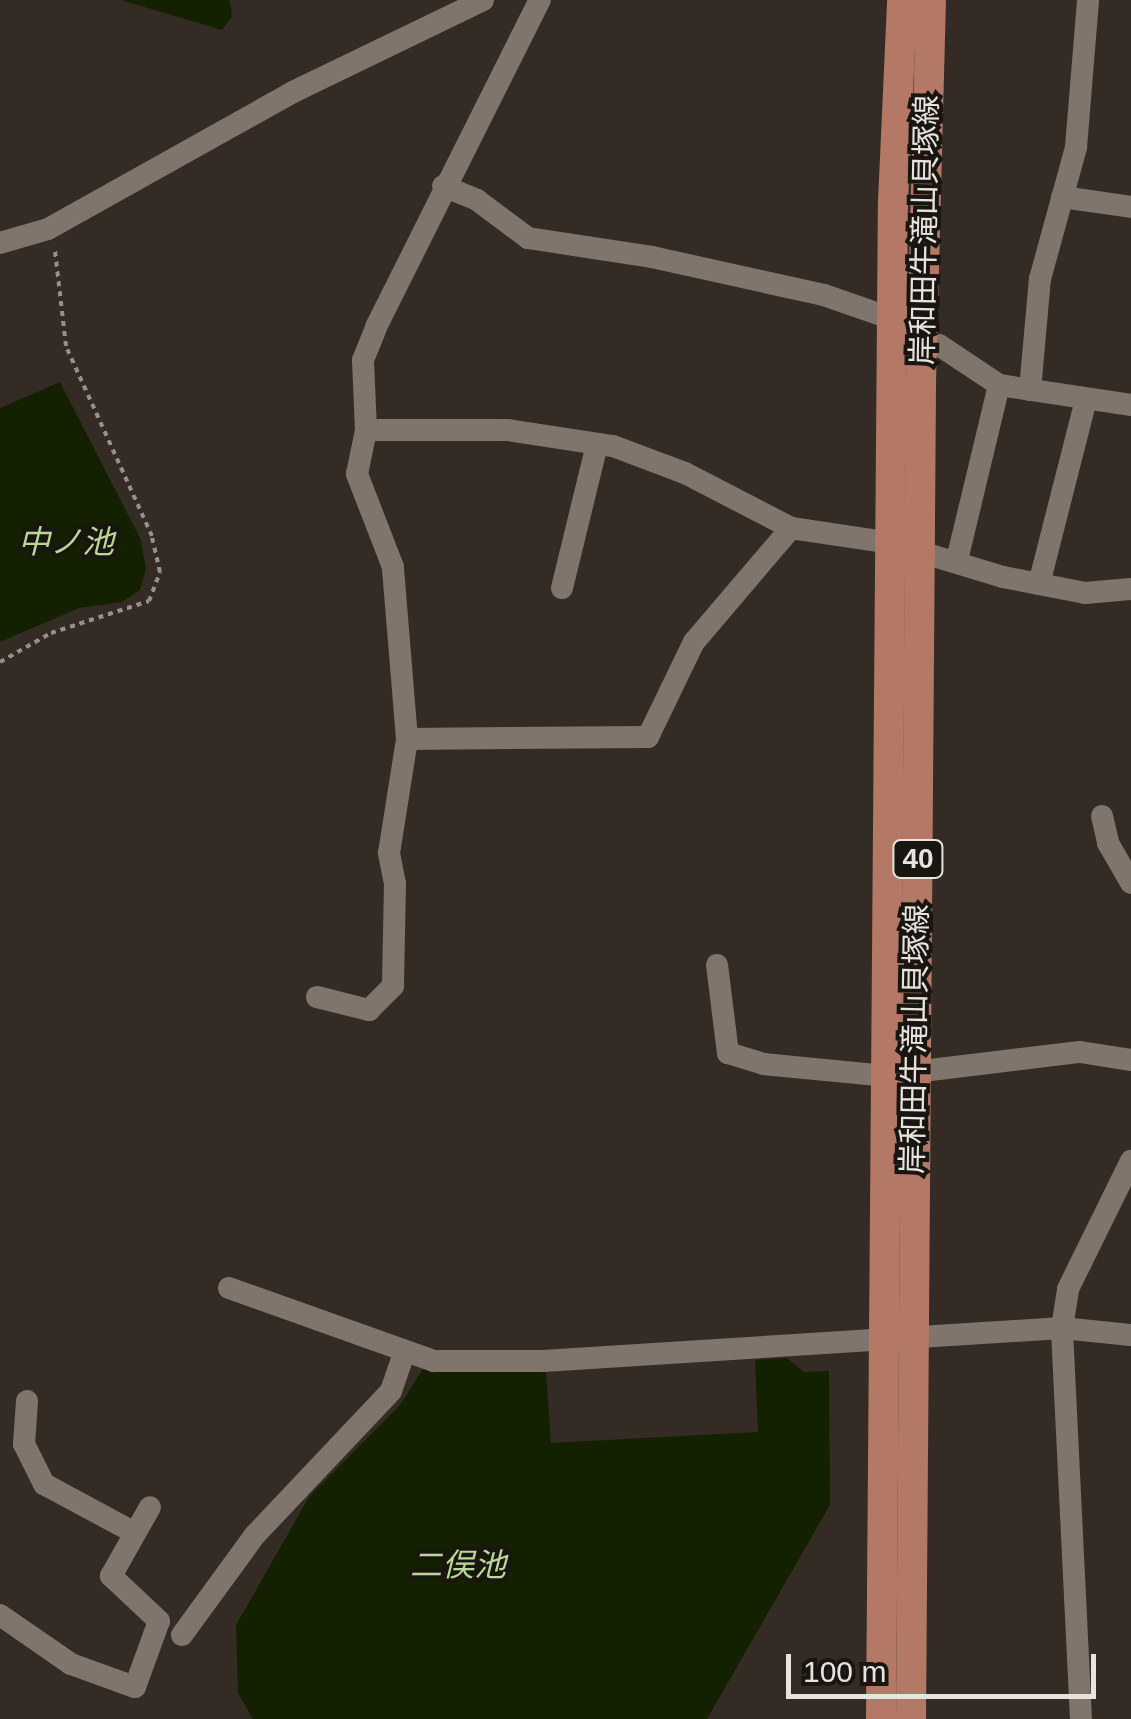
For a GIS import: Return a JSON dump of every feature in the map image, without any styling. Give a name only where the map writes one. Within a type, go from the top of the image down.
[{"type":"main road","name":"岸和田牛滝山貝塚線","points":[[902,0],[891,542],[901,1074],[900,1338],[911,1719]]},
{"type":"main road","name":"岸和田牛滝山貝塚線","points":[[901,1074],[923,550],[922,342],[931,0]]},
{"type":"main road","name":"岸和田牛滝山貝塚線","points":[[881,1719],[900,1338]]},
{"type":"street","points":[[0,244],[53,226],[293,92],[483,0]]},
{"type":"street","points":[[316,997],[370,1010],[393,986],[396,884],[389,854],[407,739],[393,566],[357,474],[366,430],[363,360],[443,186],[506,77],[540,0]]},
{"type":"street","points":[[1030,390],[1040,279],[1086,81],[1088,0]]},
{"type":"street","points":[[443,186],[477,200],[528,238],[652,257],[824,295],[893,318]]},
{"type":"street","points":[[1062,197],[1131,207]]},
{"type":"street","points":[[922,342],[939,345],[999,385],[1131,405]]},
{"type":"street","points":[[958,560],[999,385]]},
{"type":"street","points":[[1039,584],[1086,400]]},
{"type":"street","points":[[366,430],[508,430],[597,444],[652,458],[791,528],[891,542],[1039,584],[1084,592],[1131,589]]},
{"type":"street","points":[[562,588],[597,444]]},
{"type":"street","points":[[407,739],[648,737],[694,642],[791,528]]},
{"type":"street","points":[[1102,816],[1108,843],[1131,884]]},
{"type":"street","points":[[717,965],[728,1053],[764,1064],[901,1074],[1080,1052],[1131,1060]]},
{"type":"street","points":[[1080,1719],[1062,1328],[1068,1289],[1131,1161]]},
{"type":"street","points":[[230,1288],[404,1354],[434,1361],[543,1362],[1062,1328],[1131,1335]]},
{"type":"street","points":[[182,1634],[256,1534],[390,1391],[404,1354]]},
{"type":"street","points":[[27,1401],[24,1444],[44,1484],[135,1534]]},
{"type":"street","points":[[0,1616],[71,1664],[135,1686],[159,1621],[111,1576],[150,1507]]},
{"type":"path","points":[[0,662],[51,633],[149,602],[160,572],[152,536],[66,346],[53,226]]},
{"type":"water","points":[[121,0],[230,0],[232,17],[222,30]]},
{"type":"water","name":"中ノ池","points":[[60,382],[141,540],[146,569],[140,590],[122,602],[79,608],[0,642],[0,408]]},
{"type":"water","name":"二俣池","points":[[787,1358],[804,1372],[829,1371],[830,1505],[707,1719],[253,1719],[238,1693],[236,1625],[309,1497],[400,1405],[423,1369],[546,1372],[551,1443],[758,1432],[755,1360]]}]
